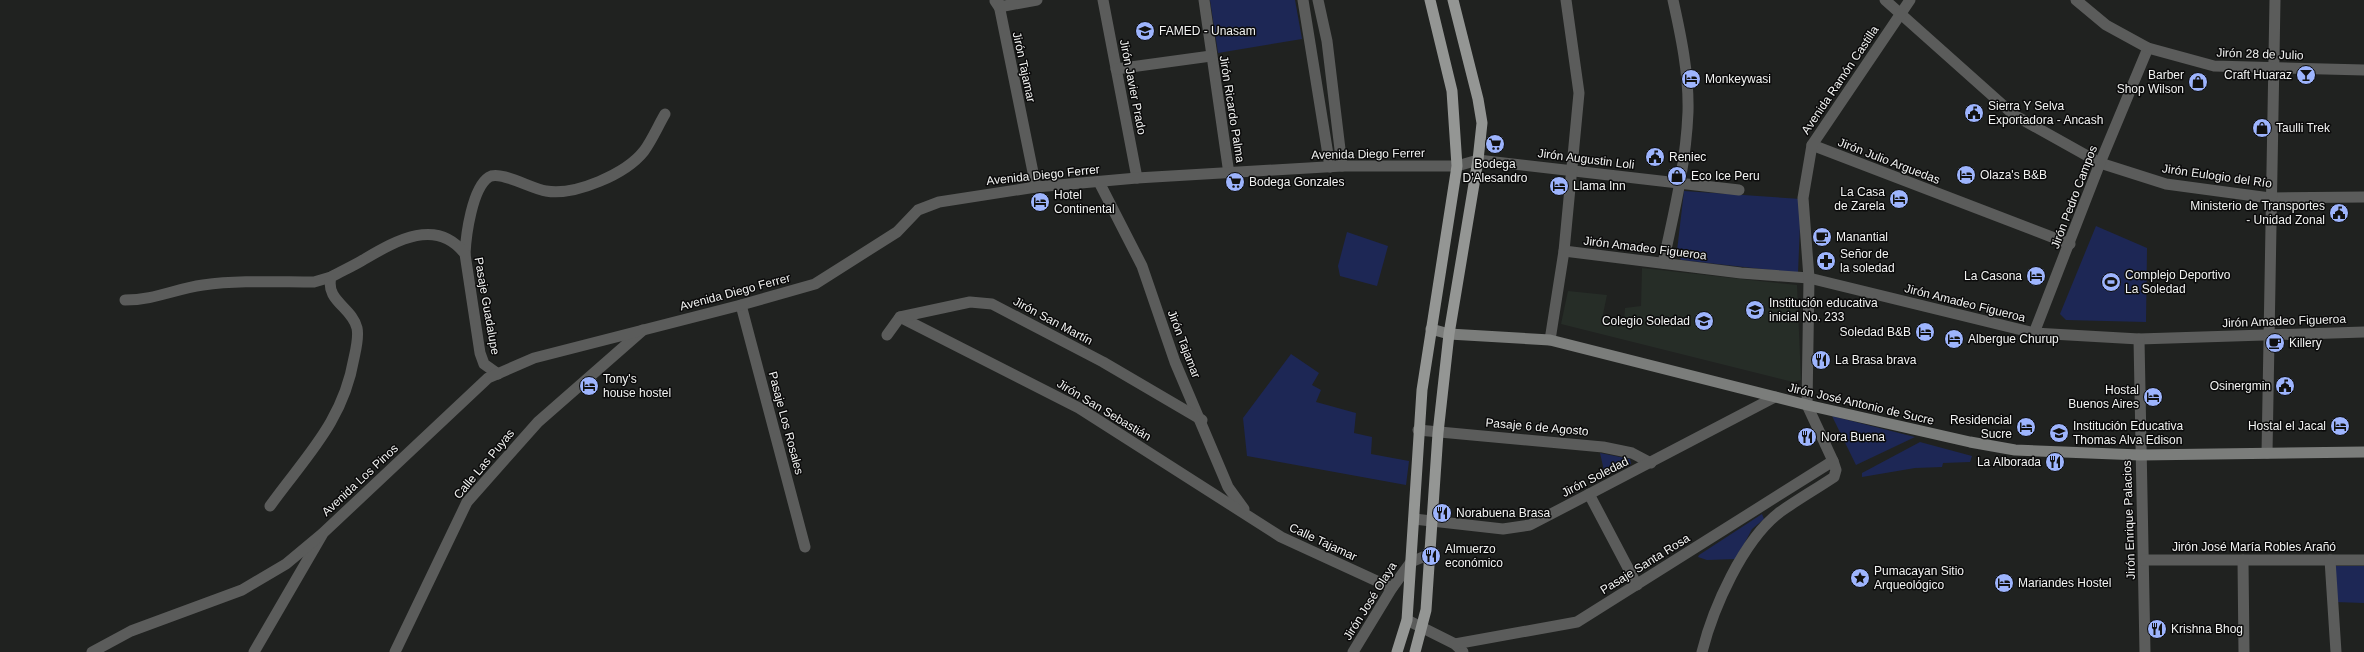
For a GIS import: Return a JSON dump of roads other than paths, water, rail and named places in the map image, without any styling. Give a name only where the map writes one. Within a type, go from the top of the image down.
[{"type":"main road","points":[[1397,652],[1407,620],[1418,430],[1431,329],[1457,166],[1452,91],[1430,0]]},
{"type":"main road","points":[[1415,652],[1423,627],[1430,554],[1438,432],[1449,334],[1478,160],[1482,123],[1478,99],[1453,0]]},
{"type":"main road","name":"Jirón José Antonio de Sucre","points":[[1431,329],[1449,334],[1550,340],[1807,405],[1970,442],[2011,449],[2140,455],[2364,452]]},
{"type":"street","points":[[997,2],[1036,0]]},
{"type":"street","name":"Jirón Javier Prado","points":[[1103,0],[1137,178]]},
{"type":"street","name":"Jirón Ricardo Palma","points":[[1204,0],[1229,174]]},
{"type":"street","points":[[1303,0],[1330,167]]},
{"type":"street","points":[[1318,0],[1327,41],[1342,166]]},
{"type":"street","points":[[1550,340],[1564,251],[1574,170],[1579,93],[1566,0]]},
{"type":"street","points":[[1663,263],[1680,184],[1688,112],[1683,45],[1673,0]]},
{"type":"street","name":"Jirón Eulogio del Río","points":[[1885,0],[2014,115],[2100,163],[2166,184],[2270,198],[2364,197]]},
{"type":"street","name":"Avenida Ramón Castilla","points":[[1833,461],[1807,405],[1809,278],[1803,198],[1812,145],[1910,0]]},
{"type":"street","name":"Jirón 28 de Julio","points":[[2076,0],[2106,25],[2148,48],[2214,66],[2274,69],[2364,70]]},
{"type":"street","points":[[2268,453],[2270,198],[2275,0]]},
{"type":"street","name":"Jirón Tajamar","points":[[997,2],[1036,187]]},
{"type":"street","name":"Jirón Pedro Campos","points":[[2034,333],[2070,244],[2100,163],[2148,48]]},
{"type":"street","points":[[1116,69],[1211,56]]},
{"type":"street","points":[[465,254],[467,233],[477,193],[488,177],[497,175],[530,187],[556,192],[590,184],[614,175],[634,161],[644,151],[665,114]]},
{"type":"street","name":"Jirón Julio Arguedas","points":[[1812,145],[2070,244]]},
{"type":"street","name":"Avenida Diego Ferrer","points":[[643,330],[742,305],[815,284],[897,232],[918,210],[939,202],[1036,187],[1137,178],[1229,174],[1342,166],[1457,166],[1478,160]]},
{"type":"street","name":"Jirón Augustin Loli","points":[[1478,160],[1739,190]]},
{"type":"street","name":"Jirón Tajamar","points":[[1099,182],[1142,266],[1176,362],[1202,420],[1228,487],[1246,513]]},
{"type":"street","name":"Pasaje Guadalupe","points":[[125,300],[156,298],[176,290],[204,285],[314,282],[331,277],[363,260],[384,246],[413,236],[433,235],[449,240],[459,246],[465,254],[480,354],[484,364],[498,374]]},
{"type":"street","name":"Jirón Amadeo Figueroa","points":[[1564,251],[1741,273],[1809,278],[2034,333],[2139,339],[2364,332]]},
{"type":"street","points":[[270,506],[332,423],[350,381],[357,329],[354,318],[333,297],[329,284],[331,277]]},
{"type":"street","name":"Jirón San Martín","points":[[900,317],[970,302],[992,304],[1102,362],[1202,420]]},
{"type":"street","name":"Pasaje Los Rosales","points":[[742,305],[805,547]]},
{"type":"street","points":[[887,336],[900,317]]},
{"type":"street","name":"Jirón San Sebastián","points":[[900,317],[1079,408],[1246,513]]},
{"type":"street","name":"Avenida Los Pinos","points":[[92,652],[131,631],[242,590],[286,564],[322,534],[488,378],[534,358],[643,330]]},
{"type":"street","name":"Calle Las Puyas","points":[[395,652],[467,502],[538,422],[643,330]]},
{"type":"street","name":"Jirón Enrique Palacios","points":[[2139,339],[2140,455],[2144,560],[2145,652]]},
{"type":"street","name":"Jirón Soledad","points":[[1414,519],[1503,530],[1530,525],[1775,397]]},
{"type":"street","name":"Pasaje 6 de Agosto","points":[[1418,430],[1603,446],[1632,453],[1651,462]]},
{"type":"street","points":[[1702,652],[1717,609],[1746,551],[1762,529],[1780,513],[1834,477],[1836,470],[1833,461]]},
{"type":"street","name":"Pasaje Santa Rosa","points":[[1455,644],[1577,622],[1833,461]]},
{"type":"street","points":[[1589,494],[1637,585]]},
{"type":"street","name":"Calle Tajamar","points":[[1246,513],[1281,537],[1392,588]]},
{"type":"street","points":[[252,651],[322,534]]},
{"type":"street","name":"Jirón José Olaya","points":[[1353,652],[1392,588],[1411,562],[1430,554]]},
{"type":"street","name":"Jirón José María Robles Arañó","points":[[2144,560],[2364,560]]},
{"type":"street","points":[[2244,560],[2244,652]]},
{"type":"street","points":[[2330,560],[2336,652]]},
{"type":"street","points":[[1407,620],[1455,644],[1463,652]]},
{"type":"place","name":"FAMED - Unasam","points":[[1145,31]]},
{"type":"place","name":"Craft Huaraz","points":[[2306,75]]},
{"type":"place","name":"Monkeywasi","points":[[1691,79]]},
{"type":"place","name":"Barber Shop Wilson","points":[[2198,82]]},
{"type":"place","name":"Sierra Y Selva Exportadora - Ancash","points":[[1974,113]]},
{"type":"place","name":"Taulli Trek","points":[[2262,128]]},
{"type":"place","name":"Bodega D'Alesandro","points":[[1495,144]]},
{"type":"place","name":"Reniec","points":[[1655,157]]},
{"type":"place","name":"Olaza's B&B","points":[[1966,175]]},
{"type":"place","name":"Eco Ice Peru","points":[[1677,176]]},
{"type":"place","name":"Bodega Gonzales","points":[[1235,182]]},
{"type":"place","name":"Llama Inn","points":[[1559,186]]},
{"type":"place","name":"La Casa de Zarela","points":[[1899,199]]},
{"type":"place","name":"Hotel Continental","points":[[1040,202]]},
{"type":"place","name":"Ministerio de Transportes - Unidad Zonal","points":[[2339,213]]},
{"type":"place","name":"Manantial","points":[[1822,237]]},
{"type":"place","name":"Señor de la soledad","points":[[1826,261]]},
{"type":"place","name":"La Casona","points":[[2036,276]]},
{"type":"place","name":"Complejo Deportivo La Soledad","points":[[2111,282]]},
{"type":"place","name":"Institución educativa inicial No. 233","points":[[1755,310]]},
{"type":"place","name":"Colegio Soledad","points":[[1704,321]]},
{"type":"place","name":"Soledad B&B","points":[[1925,332]]},
{"type":"place","name":"Albergue Churup","points":[[1954,339]]},
{"type":"place","name":"Killery","points":[[2275,343]]},
{"type":"place","name":"La Brasa brava","points":[[1821,360]]},
{"type":"place","name":"Tony's house hostel","points":[[589,386]]},
{"type":"place","name":"Osinergmin","points":[[2285,386]]},
{"type":"place","name":"Hostal Buenos Aires","points":[[2153,397]]},
{"type":"place","name":"Hostal el Jacal","points":[[2340,426]]},
{"type":"place","name":"Residencial Sucre","points":[[2026,427]]},
{"type":"place","name":"Institución Educativa Thomas Alva Edison","points":[[2059,433]]},
{"type":"place","name":"Nora Buena","points":[[1807,437]]},
{"type":"place","name":"La Alborada","points":[[2055,462]]},
{"type":"place","name":"Norabuena Brasa","points":[[1442,513]]},
{"type":"place","name":"Almuerzo económico","points":[[1431,556]]},
{"type":"place","name":"Pumacayan Sitio Arqueológico","points":[[1860,578]]},
{"type":"place","name":"Mariandes Hostel","points":[[2004,583]]},
{"type":"place","name":"Krishna Bhog","points":[[2157,629]]}]
